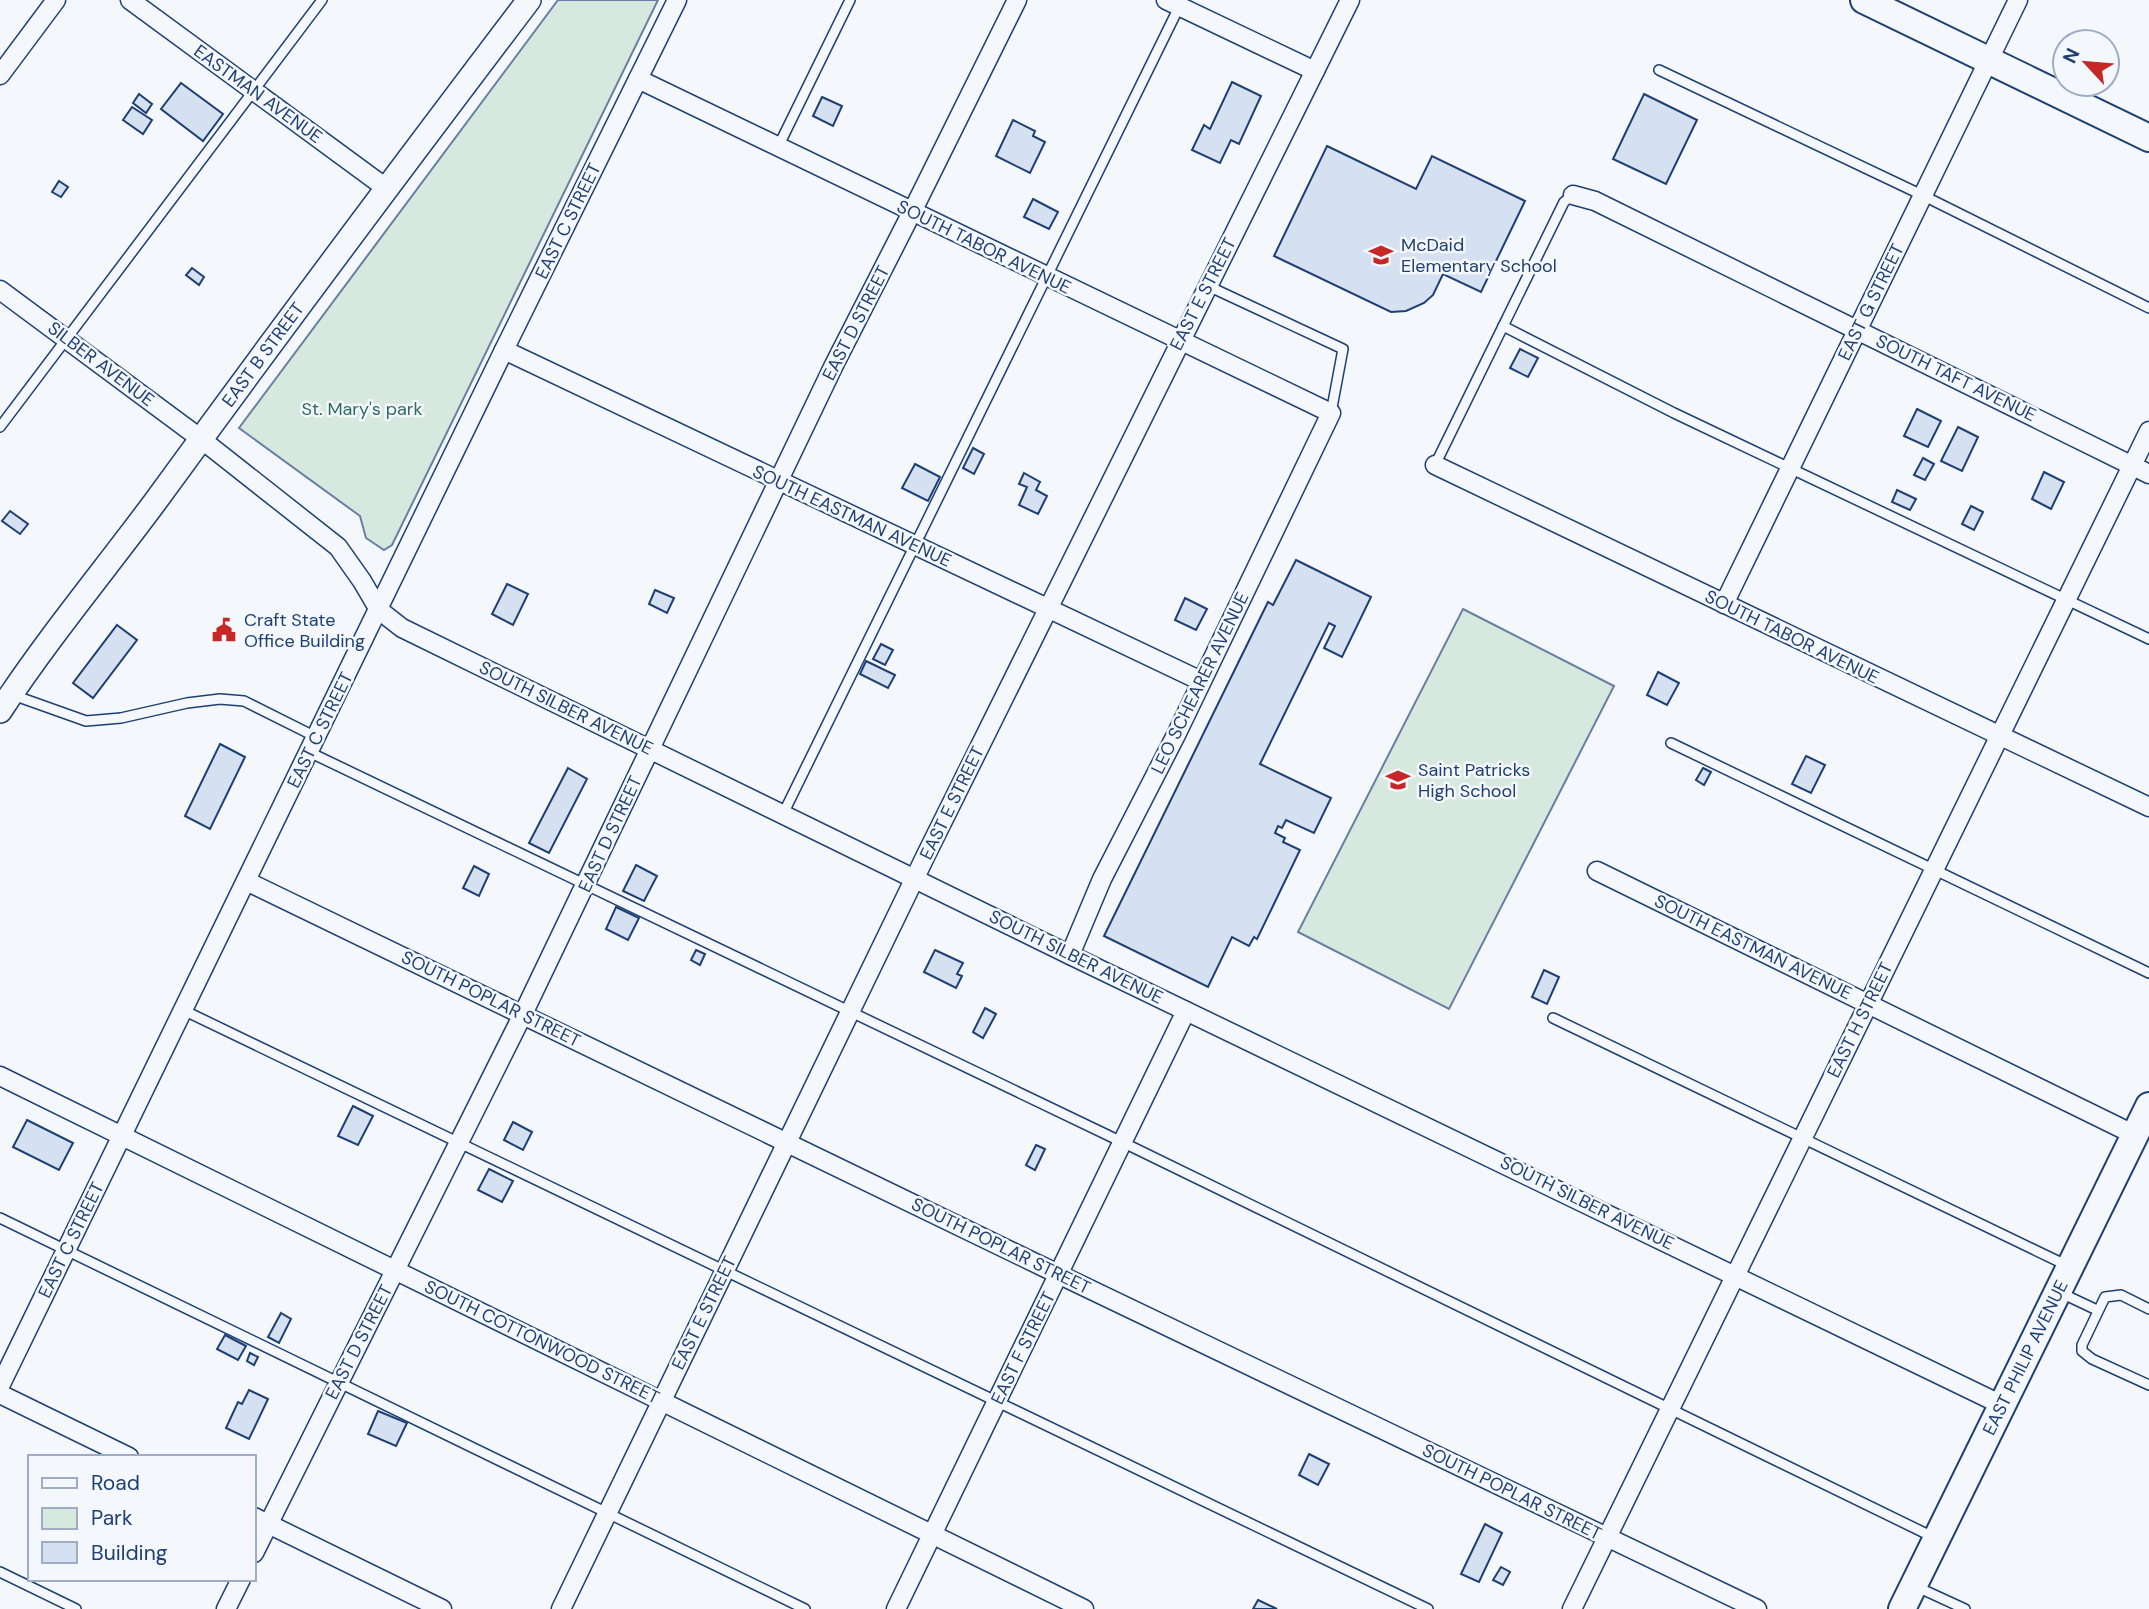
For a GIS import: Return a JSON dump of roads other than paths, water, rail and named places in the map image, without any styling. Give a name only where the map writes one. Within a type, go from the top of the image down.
[{"type":"main road","points":[[1864,0],[2149,138]]},
{"type":"main road","name":"EAST PHILIP AVENUE","points":[[1902,1609],[2149,1106]]},
{"type":"street","points":[[0,75],[56,0]]},
{"type":"street","name":"EASTMAN AVENUE","points":[[130,0],[386,188]]},
{"type":"street","name":"EAST B STREET","points":[[5,703],[35,658],[105,570],[386,188],[529,0]]},
{"type":"street","name":"EAST C STREET","points":[[0,1386],[677,0]]},
{"type":"street","name":"EAST D STREET","points":[[256,1544],[261,1521],[339,1382],[523,1014],[834,365],[1017,0]]},
{"type":"street","name":"EAST E STREET","points":[[561,1609],[915,878],[1350,0]]},
{"type":"street","name":"EAST G STREET","points":[[1724,604],[2018,0]]},
{"type":"street","points":[[1176,2],[1315,71]]},
{"type":"street","name":"SOUTH TABOR AVENUE","points":[[638,79],[1331,413]]},
{"type":"street","name":"SOUTH TAFT AVENUE","points":[[1573,195],[1595,201],[2149,474]]},
{"type":"street","name":"SILBER AVENUE","points":[[0,290],[201,439]]},
{"type":"street","name":"SOUTH EASTMAN AVENUE","points":[[504,350],[1201,681]]},
{"type":"street","name":"LEO SCHEARER AVENUE","points":[[1070,955],[1102,878],[1176,735],[1331,413]]},
{"type":"street","name":"EAST H STREET","points":[[1572,1609],[2149,431]]},
{"type":"street","name":"SOUTH SILBER AVENUE","points":[[201,439],[338,547],[379,610],[402,628],[1070,955],[2002,1405]]},
{"type":"street","name":"SOUTH TABOR AVENUE","points":[[1434,466],[2149,807]]},
{"type":"street","name":"SOUTH EASTMAN AVENUE","points":[[1597,871],[2135,1135]]},
{"type":"street","name":"SOUTH POPLAR STREET","points":[[246,881],[1757,1609]]},
{"type":"street","name":"EAST F STREET","points":[[896,1609],[1186,1011]]},
{"type":"street","name":"SOUTH COTTONWOOD STREET","points":[[0,1076],[1084,1609]]},
{"type":"street","points":[[0,1394],[125,1455]]},
{"type":"street","points":[[261,1521],[442,1609]]},
{"type":"street","points":[[226,1609],[240,1581]]},
{"type":"lane","points":[[0,427],[321,0]]},
{"type":"lane","points":[[778,146],[850,0]]},
{"type":"lane","points":[[783,814],[1046,277],[1176,2]]},
{"type":"lane","points":[[1659,70],[1922,195],[2149,308]]},
{"type":"lane","points":[[1434,466],[1564,202],[1573,195]]},
{"type":"lane","points":[[1208,286],[1343,349],[1331,413]]},
{"type":"lane","points":[[1503,326],[1674,413],[2149,639]]},
{"type":"lane","points":[[5,703],[86,721],[121,718],[187,703],[220,699],[244,701],[312,745],[586,885],[1937,1538]]},
{"type":"lane","points":[[1671,743],[2149,973]]},
{"type":"lane","points":[[183,1010],[1428,1609]]},
{"type":"lane","points":[[1553,1018],[2070,1267]]},
{"type":"lane","points":[[0,1218],[805,1609]]},
{"type":"lane","points":[[2059,1292],[2098,1310]]},
{"type":"lane","points":[[2149,1309],[2122,1295],[2105,1297],[2082,1345],[2082,1351],[2092,1359],[2149,1385]]},
{"type":"lane","points":[[0,1572],[76,1609]]},
{"type":"lane","points":[[1914,1585],[1965,1609]]},
{"type":"place","name":"McDaid Elementary School","points":[[1381,255]]},
{"type":"place","name":"Craft State Office Building","points":[[224,630]]},
{"type":"place","name":"Saint Patricks High School","points":[[1398,780]]},
{"type":"park label","name":"St. Mary's park","points":[[362,409]]}]
